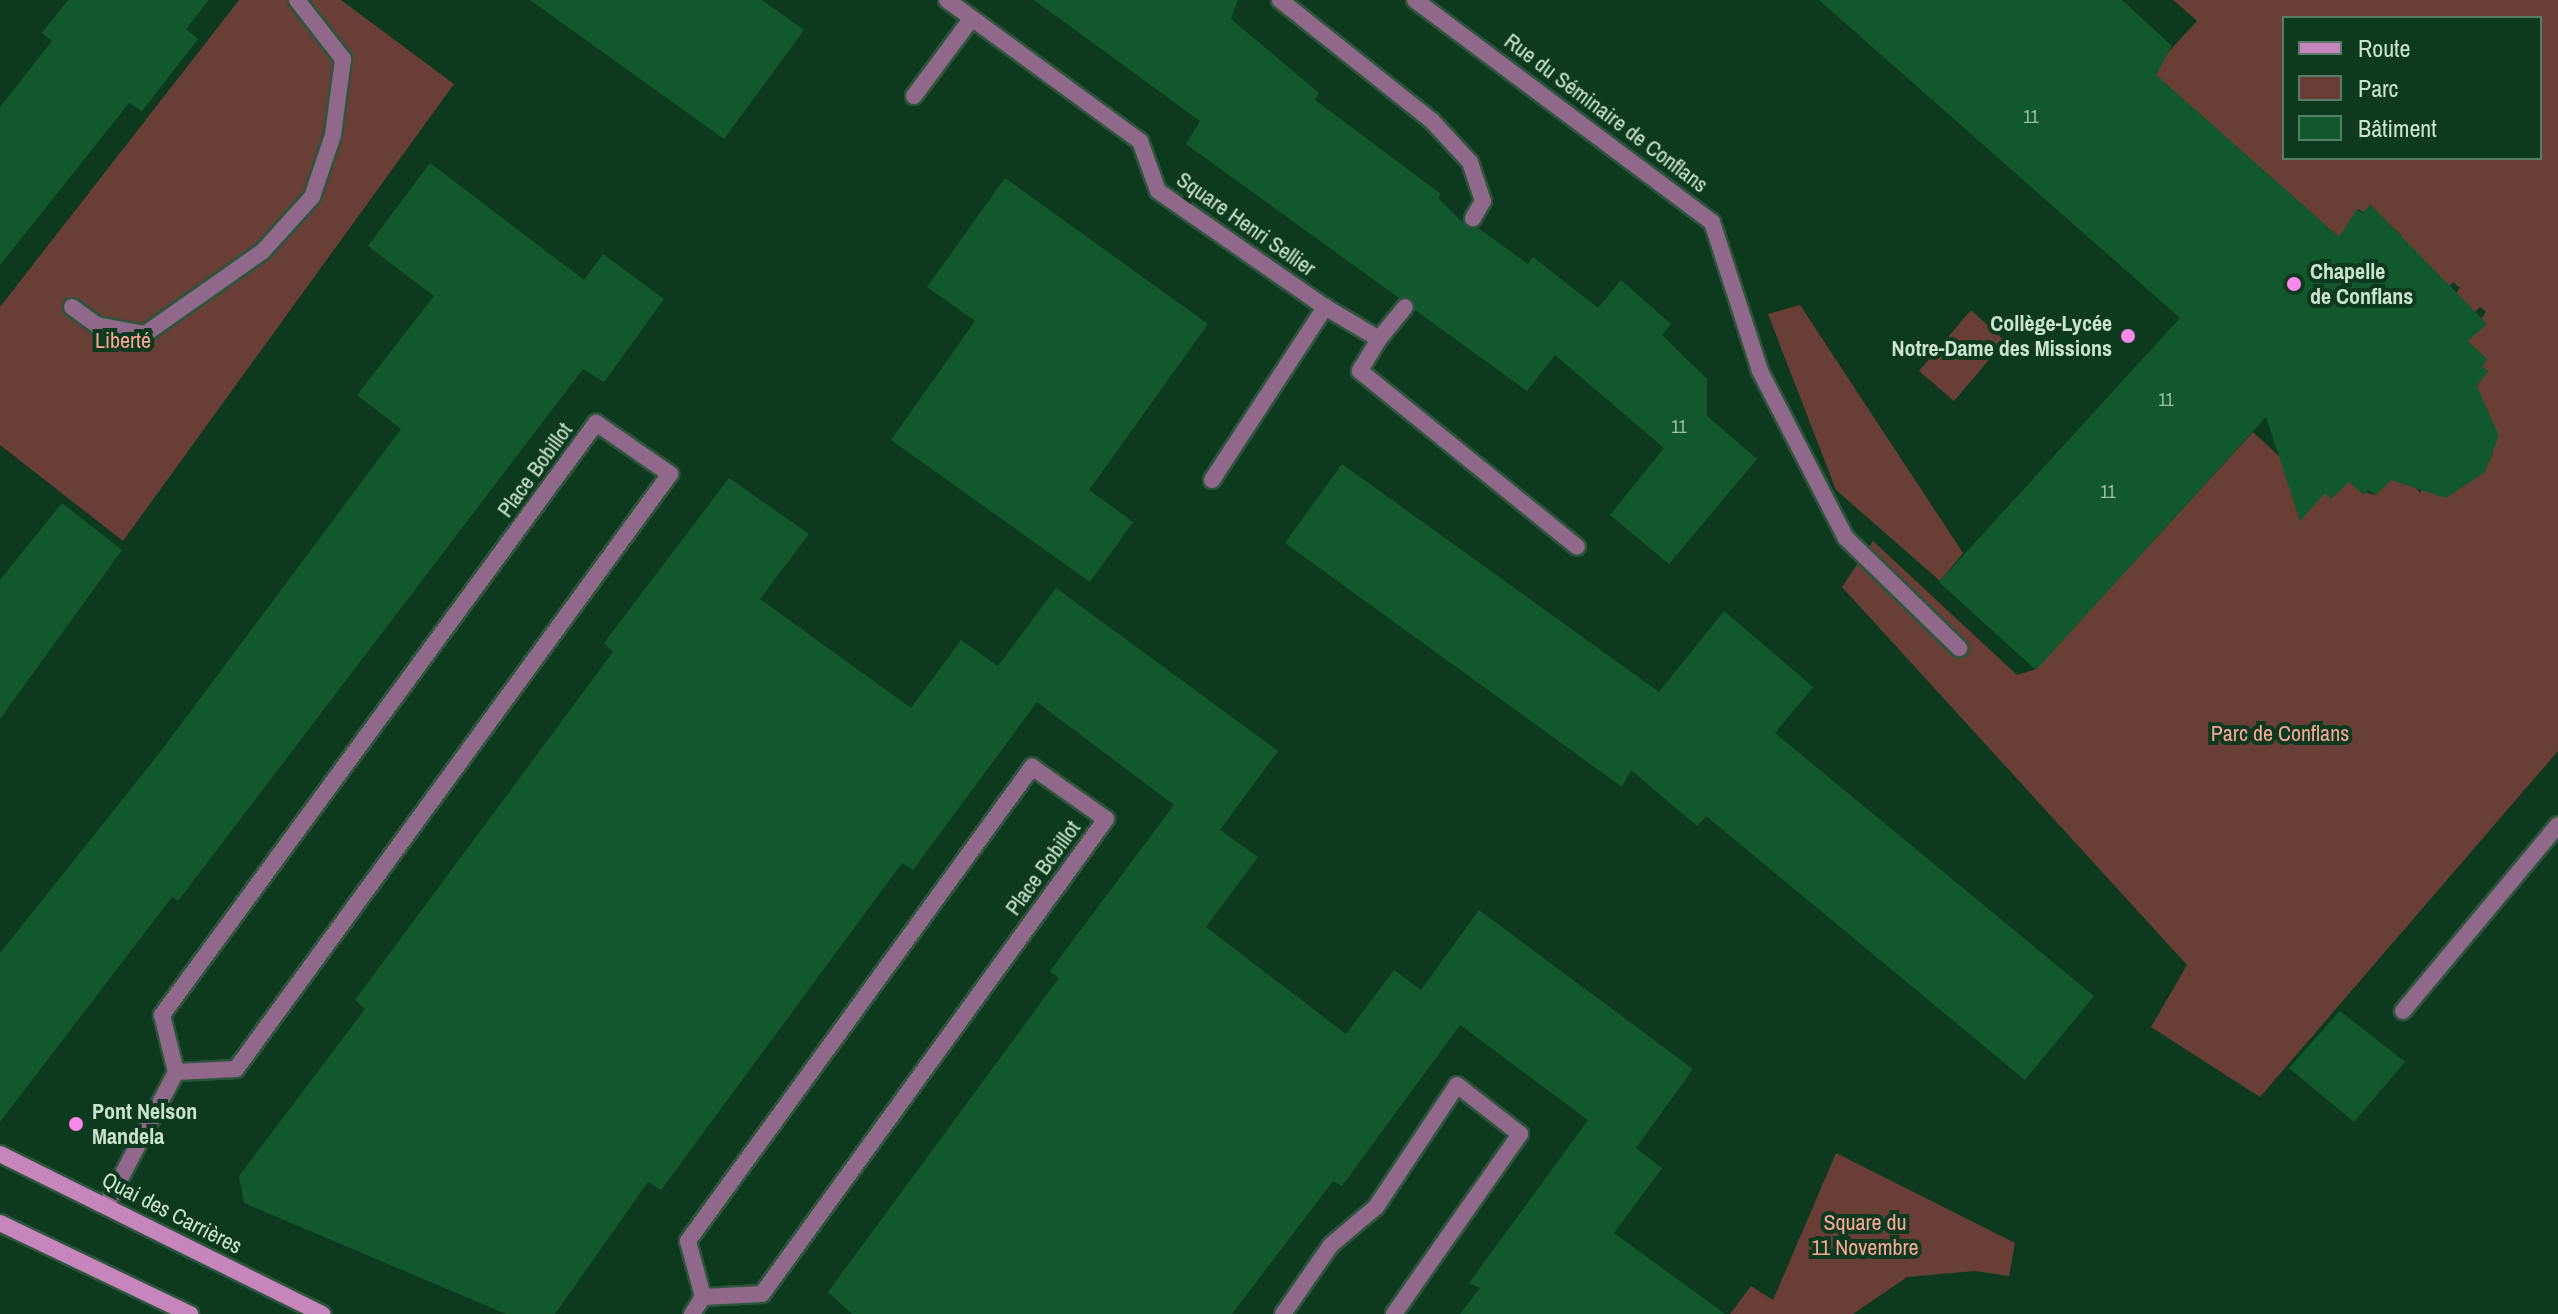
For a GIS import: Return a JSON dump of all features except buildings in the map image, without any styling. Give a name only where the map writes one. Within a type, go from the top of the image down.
[{"type":"main road","name":"Quai des Carrières","points":[[0,1154],[107,1204],[322,1314]]},
{"type":"main road","points":[[0,1223],[190,1314]]},
{"type":"lane","points":[[72,307],[97,325],[145,334],[263,251],[312,197],[333,135],[343,59],[297,0]]},
{"type":"lane","name":"Square Henri Sellier","points":[[947,0],[1140,141],[1158,191],[1325,307],[1379,339]]},
{"type":"lane","points":[[1280,0],[1432,121],[1470,162],[1483,201],[1473,218]]},
{"type":"lane","name":"Rue du Séminaire de Conflans","points":[[1415,0],[1712,222],[1760,371],[1846,538],[1959,648]]},
{"type":"lane","points":[[914,96],[972,18]]},
{"type":"lane","name":"Square Henri Sellier","points":[[1212,480],[1325,307]]},
{"type":"lane","points":[[1405,307],[1379,339],[1360,371],[1577,547]]},
{"type":"lane","name":"Place Bobillot","points":[[596,423],[670,474],[236,1069],[176,1072],[162,1015],[596,423]]},
{"type":"lane","name":"Place Bobillot","points":[[1032,767],[1106,819],[762,1294],[703,1297],[688,1241],[1032,767]]},
{"type":"lane","points":[[2403,1011],[2558,825]]},
{"type":"lane","points":[[107,1204],[176,1072]]},
{"type":"lane","points":[[1283,1314],[1331,1245],[1376,1207],[1457,1085],[1520,1134],[1394,1314]]},
{"type":"lane","points":[[692,1314],[703,1297]]},
{"type":"green space","name":"Liberté","points":[[239,0],[341,0],[454,84],[123,541],[0,445],[0,307]]},
{"type":"green space","name":"Parc de Conflans","points":[[2173,0],[2558,0],[2558,751],[2260,1097],[2151,1027],[2187,965],[1842,587],[1873,541],[2017,675],[2036,669],[2253,432],[2322,496],[2347,468],[2360,491],[2376,495],[2394,462],[2420,493],[2425,483],[2459,489],[2490,460],[2493,452],[2485,448],[2482,418],[2489,414],[2487,408],[2457,393],[2488,371],[2482,367],[2487,359],[2458,344],[2475,325],[2487,325],[2481,319],[2486,312],[2480,307],[2474,313],[2454,296],[2460,288],[2453,282],[2449,287],[2398,243],[2402,236],[2396,230],[2358,209],[2341,239],[2151,71],[2197,21]]},
{"type":"green space","points":[[1800,305],[1963,553],[1940,581],[1836,490],[1768,314]]},
{"type":"green space","points":[[1971,310],[2005,341],[1954,401],[1919,371]]},
{"type":"green space","name":"Square du 11 Novembre","points":[[1836,1153],[2015,1243],[2009,1276],[1975,1271],[1907,1277],[1853,1314],[1730,1314],[1751,1286],[1773,1300]]},
{"type":"place","name":"Chapelle de Conflans","points":[[2294,284]]},
{"type":"place","name":"Collège-Lycée Notre-Dame des Missions","points":[[2128,336]]},
{"type":"place","name":"Pont Nelson Mandela","points":[[76,1124]]}]
